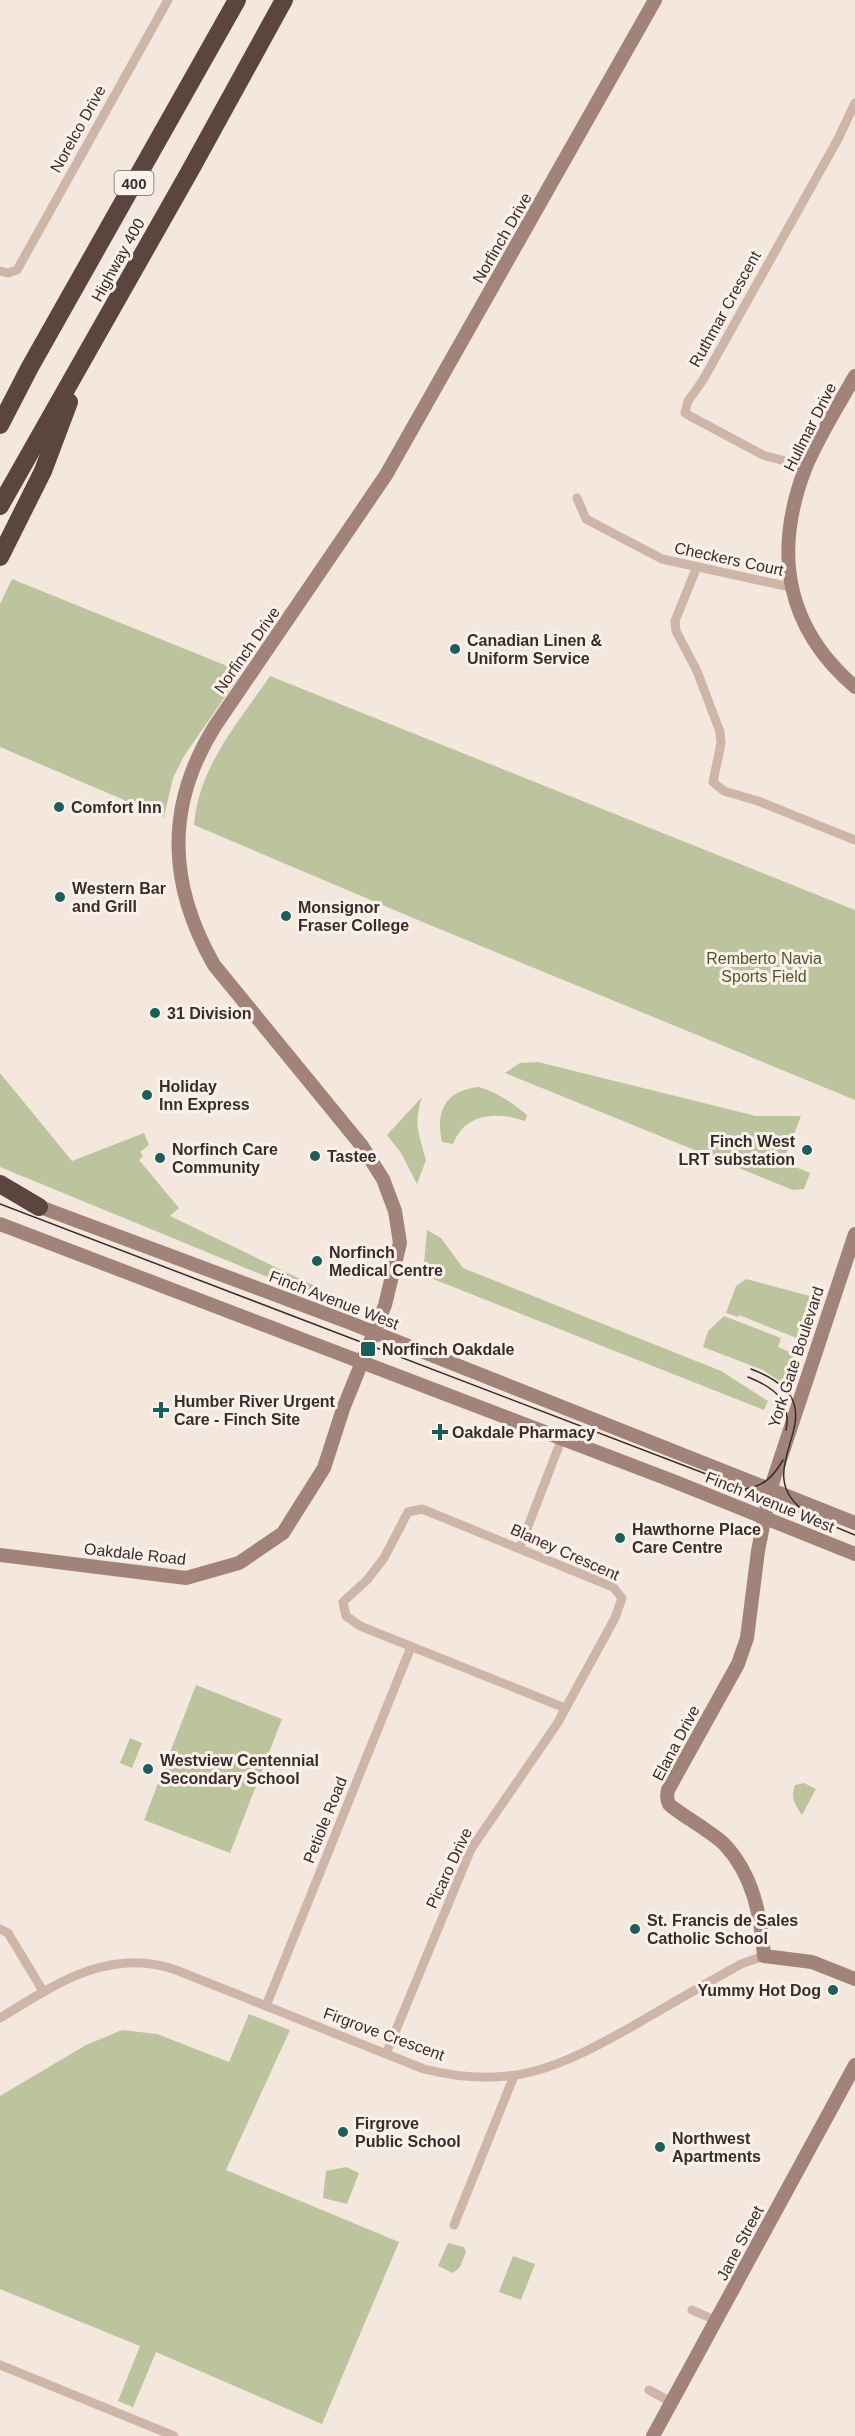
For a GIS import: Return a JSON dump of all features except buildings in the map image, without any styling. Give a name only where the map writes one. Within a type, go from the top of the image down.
[{"type":"highway","name":"Highway 400","points":[[0,425],[30,366],[237,0]]},
{"type":"highway","name":"Highway 400","points":[[0,506],[88,353],[284,0]]},
{"type":"highway","points":[[0,556],[43,471],[88,353]]},
{"type":"highway","points":[[0,408],[30,366]]},
{"type":"highway","points":[[0,1184],[39,1207]]},
{"type":"street","name":"Norelco Drive","points":[[0,271],[13,272],[21,262],[168,0]]},
{"type":"street","name":"Norfinch Drive","points":[[362,1362],[396,1266],[400,1243],[395,1211],[383,1179],[362,1146],[219,971],[204,946],[182,889],[178,862],[177,837],[186,785],[202,745],[214,726],[386,475],[655,0]]},
{"type":"street","name":"Ruthmar Crescent","points":[[806,467],[763,455],[685,413],[686,406],[703,380],[835,144],[855,103]]},
{"type":"street","name":"Hullmar Drive","points":[[855,376],[806,467],[790,528],[790,587],[799,615],[816,646],[855,687]]},
{"type":"street","name":"Checkers Court","points":[[577,498],[586,519],[646,552],[696,569],[790,587]]},
{"type":"street","points":[[696,569],[675,621],[676,631],[697,671],[720,732],[721,743],[714,782],[724,791],[758,801],[855,840]]},
{"type":"street","name":"Finch Avenue West","points":[[0,1192],[373,1333],[855,1523]]},
{"type":"street","name":"Finch Avenue West","points":[[0,1224],[562,1438],[855,1554]]},
{"type":"street","name":"York Gate Boulevard","points":[[763,1517],[855,1234]]},
{"type":"street","name":"Oakdale Road","points":[[0,1555],[186,1578],[239,1563],[283,1533],[324,1468],[362,1362]]},
{"type":"street","points":[[520,1547],[562,1438]]},
{"type":"street","name":"Blaney Crescent","points":[[422,1509],[520,1547],[613,1587],[622,1598],[615,1618],[565,1708],[411,1647],[352,1622],[343,1609],[344,1602],[368,1580],[384,1558],[408,1512],[422,1509]]},
{"type":"street","name":"Elana Drive","points":[[763,1517],[747,1638],[738,1664],[668,1790],[667,1796],[675,1810],[715,1836],[737,1860],[754,1894],[764,1956]]},
{"type":"street","name":"Petiole Road","points":[[266,2006],[411,1647]]},
{"type":"street","name":"Picaro Drive","points":[[386,2054],[471,1850],[565,1708]]},
{"type":"street","points":[[0,1929],[8,1933],[43,1991]]},
{"type":"street","name":"Firgrove Crescent","points":[[0,2018],[43,1991],[89,1969],[142,1962],[169,1967],[424,2069],[453,2076],[489,2078],[514,2076],[567,2061],[741,1964],[764,1956],[812,1962],[855,1979]]},
{"type":"street","name":"Jane Street","points":[[653,2436],[855,2065]]},
{"type":"street","points":[[454,2225],[514,2076]]},
{"type":"street","points":[[692,2310],[717,2321]]},
{"type":"street","points":[[0,2365],[174,2436]]},
{"type":"street","points":[[649,2390],[671,2402]]},
{"type":"green space","points":[[12,579],[242,672],[184,756],[173,778],[164,817],[0,747],[0,604]]},
{"type":"green space","name":"Remberto Navia Sports Field","points":[[270,676],[855,910],[855,1100],[194,825],[203,783],[212,764],[233,728]]},
{"type":"green space","points":[[538,1062],[756,1116],[801,1116],[783,1162],[810,1173],[804,1189],[793,1190],[505,1073],[520,1063]]},
{"type":"green space","points":[[0,1073],[72,1161],[144,1133],[149,1145],[140,1152],[143,1156],[139,1160],[179,1208],[170,1216],[356,1306],[350,1311],[0,1167]]},
{"type":"green space","points":[[479,1087],[516,1106],[527,1115],[525,1121],[503,1116],[483,1117],[465,1126],[453,1144],[442,1142],[440,1121],[446,1104],[458,1092]]},
{"type":"green space","points":[[422,1097],[417,1122],[426,1160],[417,1184],[401,1153],[387,1135]]},
{"type":"green space","points":[[427,1230],[441,1238],[463,1268],[721,1371],[768,1401],[764,1410],[423,1275]]},
{"type":"green space","points":[[746,1279],[813,1297],[799,1339],[739,1315],[738,1317],[726,1313],[736,1286]]},
{"type":"green space","points":[[724,1316],[781,1338],[778,1347],[794,1354],[784,1384],[763,1370],[703,1347],[708,1331]]},
{"type":"green space","points":[[196,1685],[282,1719],[230,1853],[144,1820]]},
{"type":"green space","points":[[130,1738],[142,1743],[132,1768],[120,1763]]},
{"type":"green space","points":[[804,1783],[816,1789],[802,1815],[795,1804],[793,1794],[795,1785]]},
{"type":"green space","points":[[249,2014],[290,2030],[226,2170],[399,2242],[322,2424],[156,2352],[133,2407],[118,2401],[140,2346],[0,2289],[0,2096],[86,2045],[122,2030],[157,2034],[229,2062]]},
{"type":"green space","points":[[346,2167],[359,2173],[347,2204],[323,2198],[326,2171]]},
{"type":"green space","points":[[448,2243],[464,2247],[466,2252],[460,2267],[453,2273],[438,2266]]},
{"type":"green space","points":[[513,2256],[535,2264],[521,2300],[499,2292]]},
{"type":"tram line","points":[[0,1204],[714,1477],[855,1535]]},
{"type":"tram line","points":[[751,1369],[779,1384],[793,1401],[796,1418],[784,1474],[788,1492],[803,1510]]},
{"type":"tram line","points":[[748,1377],[765,1385],[779,1396],[786,1410],[786,1430]]},
{"type":"tram line","points":[[744,1489],[757,1486],[767,1480],[783,1460]]},
{"type":"place","name":"Canadian Linen & Uniform Service","points":[[455,649]]},
{"type":"place","name":"Comfort Inn","points":[[59,807]]},
{"type":"place","name":"Western Bar and Grill","points":[[60,897]]},
{"type":"place","name":"Monsignor Fraser College","points":[[286,916]]},
{"type":"place","name":"31 Division","points":[[155,1013]]},
{"type":"place","name":"Holiday Inn Express","points":[[147,1095]]},
{"type":"place","name":"Finch West LRT substation","points":[[807,1150]]},
{"type":"place","name":"Tastee","points":[[315,1156]]},
{"type":"place","name":"Norfinch Care Community","points":[[160,1158]]},
{"type":"place","name":"Norfinch Medical Centre","points":[[317,1261]]},
{"type":"place","name":"Norfinch Oakdale","points":[[368,1349]]},
{"type":"place","name":"Humber River Urgent Care - Finch Site","points":[[161,1410]]},
{"type":"place","name":"Oakdale Pharmacy","points":[[440,1432]]},
{"type":"place","name":"Hawthorne Place Care Centre","points":[[620,1538]]},
{"type":"place","name":"Westview Centennial Secondary School","points":[[148,1769]]},
{"type":"place","name":"St. Francis de Sales Catholic School","points":[[635,1929]]},
{"type":"place","name":"Yummy Hot Dog","points":[[833,1990]]},
{"type":"place","name":"Firgrove Public School","points":[[343,2132]]},
{"type":"place","name":"Northwest Apartments","points":[[660,2147]]}]
